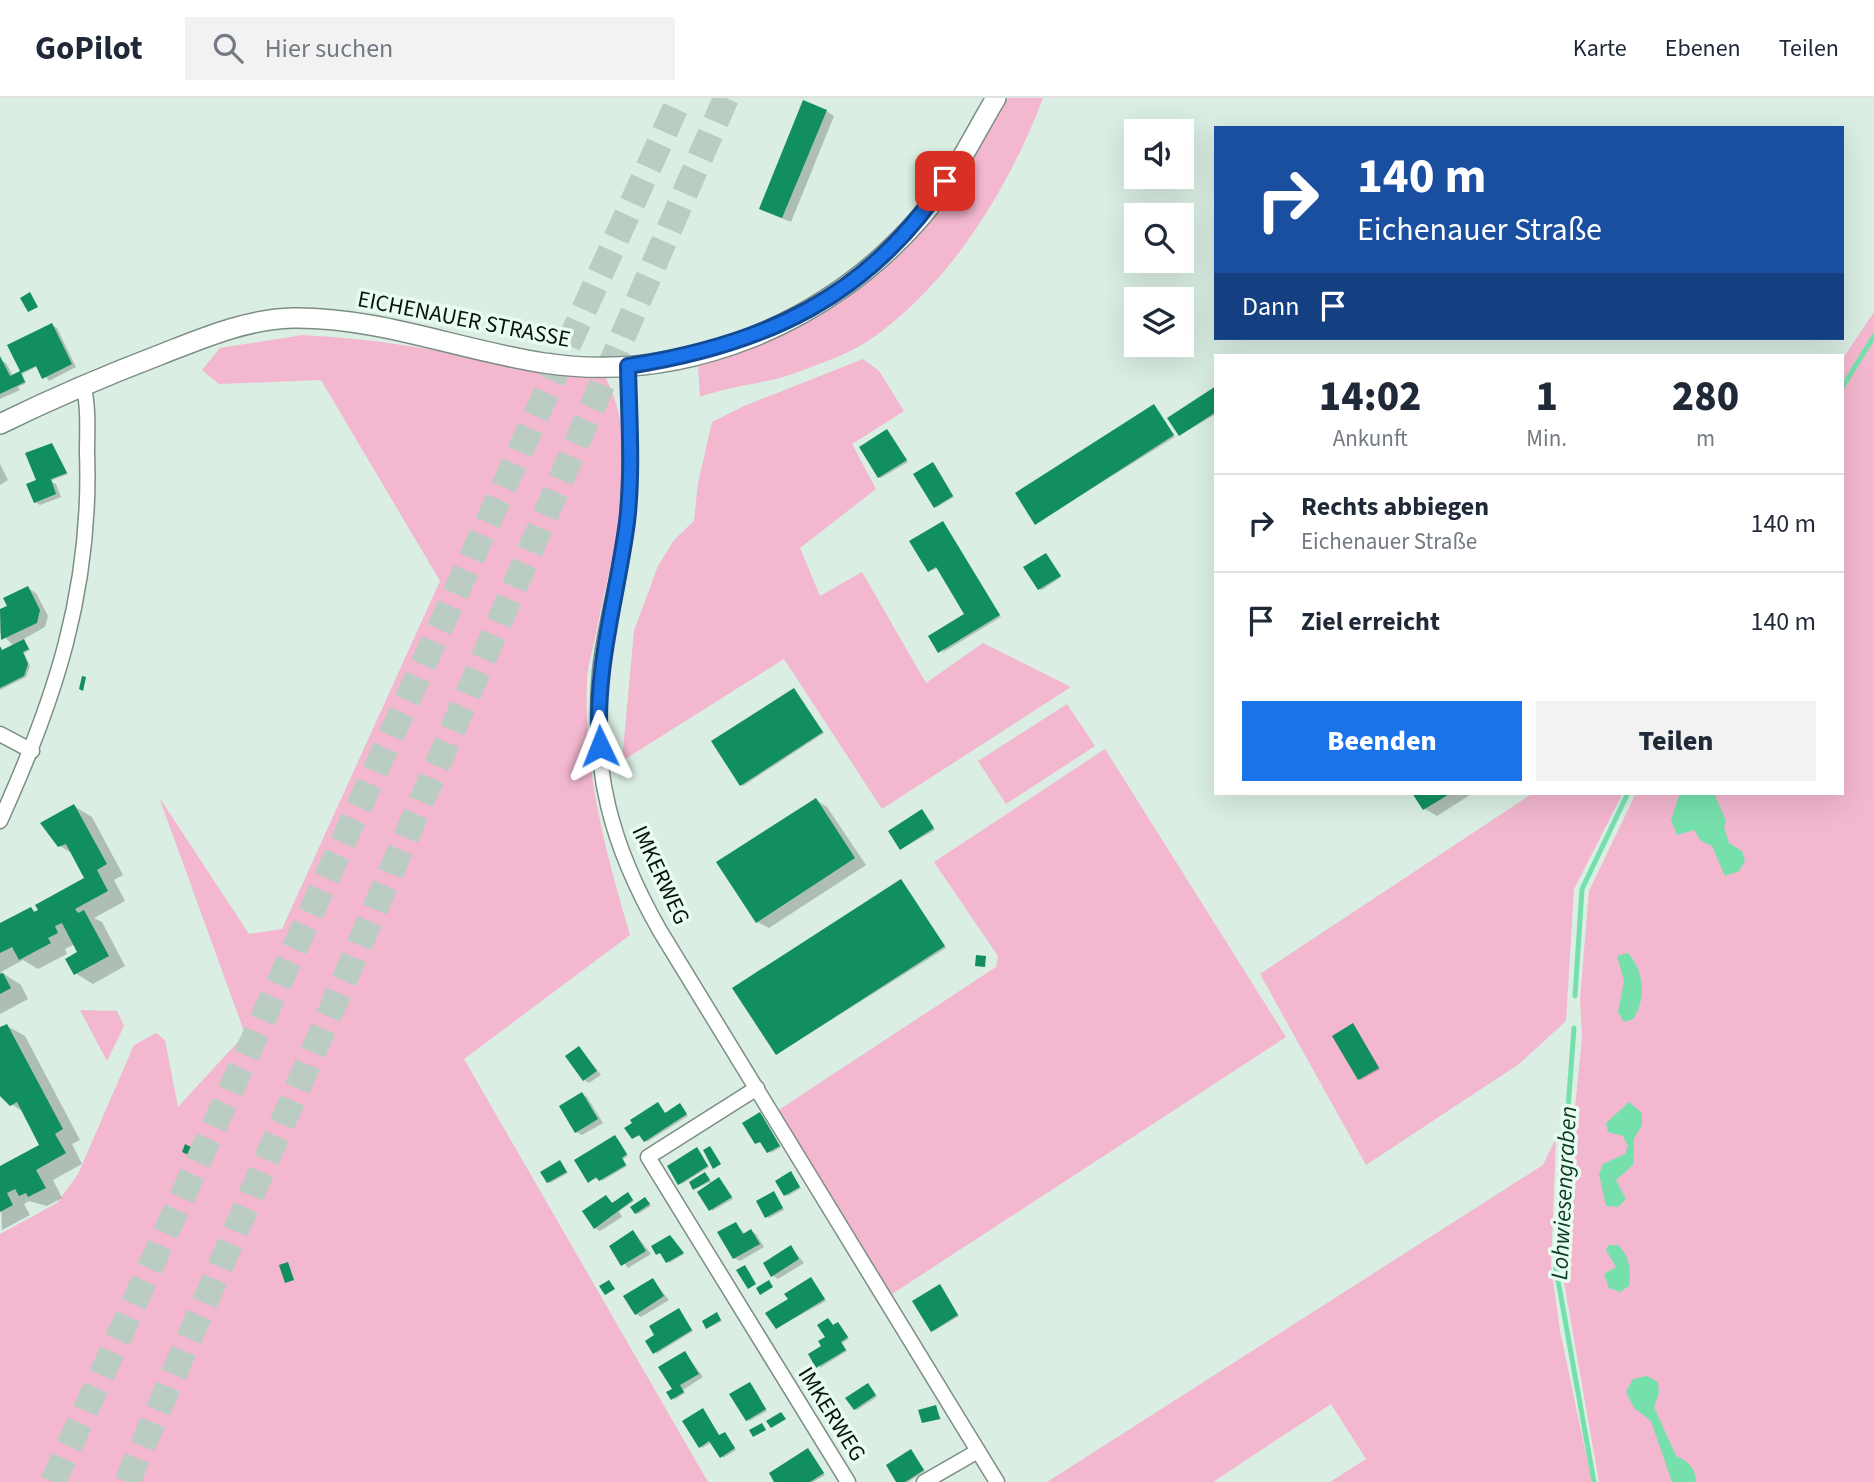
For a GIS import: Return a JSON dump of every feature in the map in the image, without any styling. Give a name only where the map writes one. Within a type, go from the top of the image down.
[{"type":"street","name":"EICHENAUER STRASSE","points":[[0,424],[83,385],[214,334],[239,326],[290,318],[354,321],[543,362],[628,366],[678,359],[763,333],[805,314],[844,289],[880,259],[922,216],[996,98]]},
{"type":"street","name":"IMKERWEG","points":[[628,366],[630,470],[626,523],[600,671],[598,724],[608,812],[622,857],[639,895],[997,1482]]},
{"type":"street","points":[[0,821],[32,751],[52,697],[75,618],[89,485],[83,385]]},
{"type":"street","points":[[0,734],[32,751]]},
{"type":"street","name":"IMKERWEG","points":[[757,1088],[648,1157],[848,1482]]},
{"type":"street","points":[[925,1482],[978,1451]]},
{"type":"shaded area","points":[[1008,98],[1043,98],[995,199],[952,262],[927,290],[871,339],[845,353],[786,376],[700,397],[698,366],[772,340],[807,323],[840,303],[899,255],[950,195]]},
{"type":"shaded area","points":[[1874,312],[1874,1482],[1599,1482],[1562,1271],[1564,1216],[1582,1038],[1580,999],[1589,891],[1635,795],[1844,795],[1844,357]]},
{"type":"shaded area","points":[[303,335],[398,344],[553,373],[600,376],[606,378],[617,407],[623,438],[622,502],[589,667],[587,713],[592,777],[604,840],[630,935],[464,1059],[708,1482],[0,1482],[0,1234],[57,1203],[78,1174],[134,1045],[156,1033],[165,1040],[178,1107],[245,1034],[159,797],[249,934],[282,929],[440,581],[321,380],[219,384],[202,370],[220,348]]},
{"type":"shaded area","points":[[863,359],[879,371],[904,411],[852,444],[876,489],[800,548],[820,596],[862,572],[926,683],[983,643],[1071,687],[882,809],[784,659],[622,761],[634,631],[658,566],[674,540],[694,521],[698,483],[712,422],[744,406]]},
{"type":"shaded area","points":[[1067,704],[1095,746],[1006,804],[978,761]]},
{"type":"shaded area","points":[[1105,749],[1286,1037],[889,1296],[777,1111],[996,967],[998,956],[934,862]]},
{"type":"shaded area","points":[[1530,795],[1622,795],[1574,889],[1566,1021],[1519,1064],[1366,1165],[1260,974]]},
{"type":"shaded area","points":[[1679,795],[1715,795],[1726,821],[1724,827],[1729,843],[1742,851],[1745,861],[1739,871],[1725,876],[1712,846],[1701,841],[1694,830],[1677,835],[1671,820]]},
{"type":"shaded area","points":[[1628,953],[1640,976],[1642,994],[1633,1019],[1624,1022],[1618,1012],[1624,981],[1617,956]]},
{"type":"shaded area","points":[[80,1010],[117,1011],[124,1026],[107,1061]]},
{"type":"shaded area","points":[[1629,1102],[1642,1113],[1642,1125],[1634,1139],[1633,1165],[1616,1180],[1626,1199],[1618,1207],[1606,1206],[1599,1174],[1603,1164],[1625,1154],[1628,1146],[1623,1136],[1608,1132],[1606,1123]]},
{"type":"shaded area","points":[[1556,1138],[1551,1266],[1560,1331],[1592,1482],[1330,1482],[1366,1459],[1331,1404],[1213,1482],[1047,1482],[1543,1165]]},
{"type":"shaded area","points":[[1609,1245],[1618,1245],[1629,1264],[1629,1286],[1620,1292],[1609,1288],[1604,1274],[1616,1267],[1606,1250]]},
{"type":"shaded area","points":[[1647,1376],[1658,1382],[1659,1393],[1654,1407],[1676,1456],[1690,1466],[1696,1482],[1672,1482],[1651,1421],[1634,1408],[1626,1392],[1633,1379]]},
{"type":"building","points":[[803,100],[827,110],[782,218],[759,209]]},
{"type":"building","points":[[30,292],[38,307],[28,312],[20,298]]},
{"type":"building","points":[[52,323],[72,364],[42,379],[36,366],[21,373],[25,382],[0,394],[0,356],[10,376],[20,371],[7,345]]},
{"type":"building","points":[[1214,387],[1214,413],[1179,436],[1167,418]]},
{"type":"building","points":[[1154,404],[1174,435],[1035,525],[1015,493]]},
{"type":"building","points":[[887,429],[907,460],[878,478],[859,447]]},
{"type":"building","points":[[52,443],[67,473],[51,479],[56,494],[34,503],[26,484],[36,480],[25,453]]},
{"type":"building","points":[[933,462],[953,496],[934,508],[913,474]]},
{"type":"building","points":[[943,521],[1000,615],[938,653],[928,636],[964,614],[936,567],[928,572],[909,541]]},
{"type":"building","points":[[1046,553],[1061,576],[1038,590],[1023,567]]},
{"type":"building","points":[[28,586],[40,610],[37,623],[1,640],[0,609],[7,606],[3,598]]},
{"type":"building","points":[[24,639],[29,649],[23,652],[28,664],[24,676],[0,688],[0,646],[2,650]]},
{"type":"building","points":[[82,676],[86,677],[83,691],[79,689]]},
{"type":"building","points":[[794,688],[823,732],[740,786],[711,741]]},
{"type":"building","points":[[1413,795],[1448,795],[1423,810]]},
{"type":"building","points":[[816,798],[855,858],[756,923],[716,862]]},
{"type":"building","points":[[74,804],[107,864],[97,870],[108,891],[75,909],[78,913],[84,910],[109,956],[74,975],[65,959],[77,952],[62,923],[55,926],[58,933],[48,938],[51,943],[19,960],[12,947],[0,953],[0,923],[31,907],[34,912],[38,910],[35,905],[84,878],[66,844],[58,847],[40,823]]},
{"type":"building","points":[[922,809],[934,828],[900,850],[888,831]]},
{"type":"building","points":[[901,879],[945,946],[776,1055],[732,988]]},
{"type":"building","points":[[976,955],[986,956],[985,967],[975,966]]},
{"type":"building","points":[[3,973],[11,988],[0,994],[0,974]]},
{"type":"building","points":[[1353,1023],[1379,1068],[1358,1080],[1332,1036]]},
{"type":"building","points":[[7,1024],[63,1129],[55,1134],[66,1153],[36,1170],[46,1188],[28,1197],[26,1193],[19,1196],[15,1189],[7,1193],[13,1205],[0,1212],[0,1166],[39,1145],[17,1102],[10,1106],[0,1096],[0,1027]]},
{"type":"building","points":[[579,1046],[597,1071],[583,1081],[565,1056]]},
{"type":"building","points":[[582,1092],[598,1119],[575,1133],[559,1106]]},
{"type":"building","points":[[658,1102],[665,1113],[680,1103],[687,1114],[644,1142],[639,1135],[632,1139],[624,1128],[632,1123],[630,1120]]},
{"type":"building","points":[[760,1112],[780,1146],[767,1153],[760,1142],[755,1144],[742,1123]]},
{"type":"building","points":[[615,1135],[627,1154],[622,1158],[626,1165],[599,1181],[596,1177],[588,1183],[574,1160]]},
{"type":"building","points":[[185,1144],[199,1151],[195,1158],[182,1152]]},
{"type":"building","points":[[710,1146],[721,1164],[713,1169],[703,1150]]},
{"type":"building","points":[[697,1147],[708,1166],[678,1185],[667,1166]]},
{"type":"building","points":[[560,1160],[567,1172],[547,1183],[540,1172]]},
{"type":"building","points":[[791,1171],[800,1187],[784,1196],[775,1181]]},
{"type":"building","points":[[705,1172],[710,1180],[693,1190],[689,1182]]},
{"type":"building","points":[[719,1177],[732,1197],[709,1211],[697,1192]]},
{"type":"building","points":[[774,1191],[783,1208],[765,1218],[756,1201]]},
{"type":"building","points":[[628,1192],[633,1200],[594,1229],[582,1211],[606,1195],[612,1203]]},
{"type":"building","points":[[645,1197],[650,1204],[635,1214],[630,1207]]},
{"type":"building","points":[[736,1222],[743,1234],[751,1229],[760,1244],[733,1259],[717,1232]]},
{"type":"building","points":[[633,1230],[646,1251],[621,1266],[609,1246]]},
{"type":"building","points":[[670,1235],[684,1253],[666,1263],[660,1253],[656,1255],[651,1246]]},
{"type":"building","points":[[791,1245],[799,1259],[771,1277],[763,1263]]},
{"type":"building","points":[[288,1262],[294,1280],[285,1283],[279,1265]]},
{"type":"building","points":[[745,1265],[756,1284],[748,1289],[736,1270]]},
{"type":"building","points":[[811,1277],[825,1299],[776,1329],[765,1313],[788,1299],[784,1294]]},
{"type":"building","points":[[653,1278],[664,1296],[635,1315],[623,1296]]},
{"type":"building","points":[[609,1280],[615,1289],[605,1295],[599,1286]]},
{"type":"building","points":[[769,1280],[773,1287],[760,1295],[756,1288]]},
{"type":"building","points":[[940,1284],[958,1315],[931,1332],[912,1301]]},
{"type":"building","points":[[679,1308],[692,1330],[653,1354],[645,1341],[654,1335],[649,1326]]},
{"type":"building","points":[[717,1312],[721,1320],[706,1329],[702,1321]]},
{"type":"building","points":[[828,1318],[833,1325],[838,1322],[848,1337],[841,1342],[846,1350],[816,1368],[808,1354],[821,1346],[818,1341],[825,1337],[817,1325]]},
{"type":"building","points":[[685,1351],[699,1374],[680,1385],[684,1392],[671,1400],[666,1392],[672,1389],[658,1367]]},
{"type":"building","points":[[750,1382],[766,1409],[746,1421],[729,1394]]},
{"type":"building","points":[[868,1383],[876,1395],[854,1410],[845,1398]]},
{"type":"building","points":[[936,1405],[940,1419],[922,1423],[918,1410]]},
{"type":"building","points":[[703,1408],[719,1435],[725,1432],[735,1448],[720,1458],[709,1441],[699,1448],[682,1421]]},
{"type":"building","points":[[781,1412],[786,1419],[771,1428],[766,1421]]},
{"type":"building","points":[[762,1423],[766,1430],[753,1437],[749,1430]]},
{"type":"building","points":[[808,1448],[824,1473],[810,1482],[774,1482],[769,1473]]},
{"type":"building","points":[[911,1449],[924,1470],[905,1482],[896,1482],[886,1465]]},
{"type":"waterway","points":[[1844,384],[1874,336]]},
{"type":"waterway","points":[[1575,996],[1582,889],[1627,795]]},
{"type":"waterway","name":"Lohwiesengraben","points":[[1574,1028],[1556,1269],[1594,1482]]},
{"type":"tunnel","points":[[53,1482],[680,98]]},
{"type":"tunnel","points":[[127,1482],[726,98]]},
{"type":"route","points":[[600,746],[600,671],[626,523],[630,484],[628,366],[678,359],[720,348],[805,314],[844,289],[880,259],[922,216],[945,181]]}]
